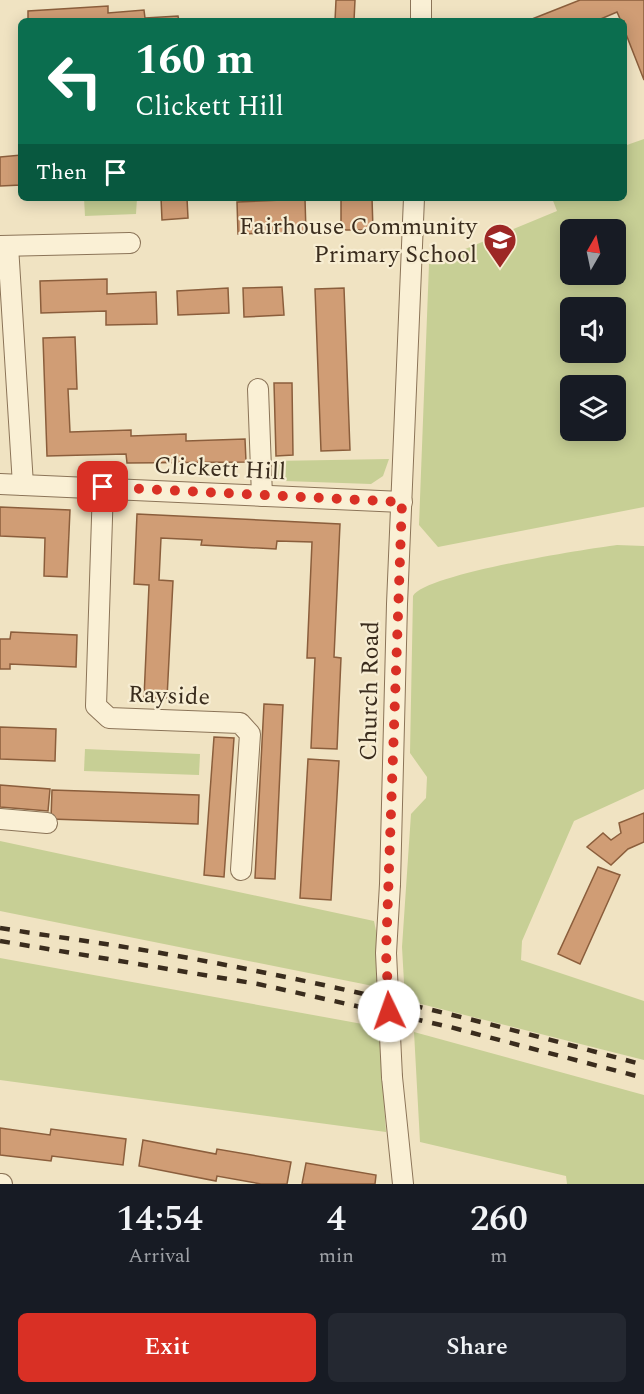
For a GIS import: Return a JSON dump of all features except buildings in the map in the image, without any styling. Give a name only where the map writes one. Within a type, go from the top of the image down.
[{"type":"street","points":[[421,18],[422,0]]},
{"type":"street","name":"Church Road","points":[[403,1184],[392,1077],[386,953],[390,884],[397,604],[414,201]]},
{"type":"street","points":[[23,485],[4,246],[130,243]]},
{"type":"street","points":[[258,389],[262,496]]},
{"type":"street","name":"Clickett Hill","points":[[0,484],[402,502]]},
{"type":"street","name":"Rayside","points":[[103,487],[96,706],[109,718],[240,723],[250,734],[241,870]]},
{"type":"street","points":[[0,819],[47,823]]},
{"type":"green space","name":"Fairhouse Community Primary School","points":[[644,139],[644,507],[438,547],[419,525],[429,264],[557,211],[553,201],[627,201],[627,145]]},
{"type":"green space","points":[[84,201],[137,201],[136,214],[85,216]]},
{"type":"green space","points":[[389,459],[383,476],[371,484],[285,481],[281,480],[274,471],[273,461]]},
{"type":"green space","points":[[617,545],[644,546],[644,789],[574,821],[522,941],[521,960],[644,1001],[644,1060],[405,1000],[402,947],[411,814],[426,798],[427,777],[410,753],[413,596],[424,588],[446,579],[475,571]]},
{"type":"green space","points":[[85,749],[200,754],[199,775],[84,771]]},
{"type":"green space","points":[[0,841],[374,921],[388,989],[0,911]]},
{"type":"green space","points":[[0,958],[379,1027],[386,1132],[0,1080]]},
{"type":"green space","points":[[414,1032],[644,1095],[644,1184],[567,1184],[566,1176],[420,1142]]},
{"type":"railway","points":[[0,928],[145,950],[287,977],[466,1018],[644,1065]]},
{"type":"railway","points":[[0,941],[258,984],[450,1027],[644,1078]]},
{"type":"place","name":"Fairhouse Community Primary School","points":[[500,269]]},
{"type":"route","points":[[103,487],[402,502],[386,953],[389,1011]]}]
